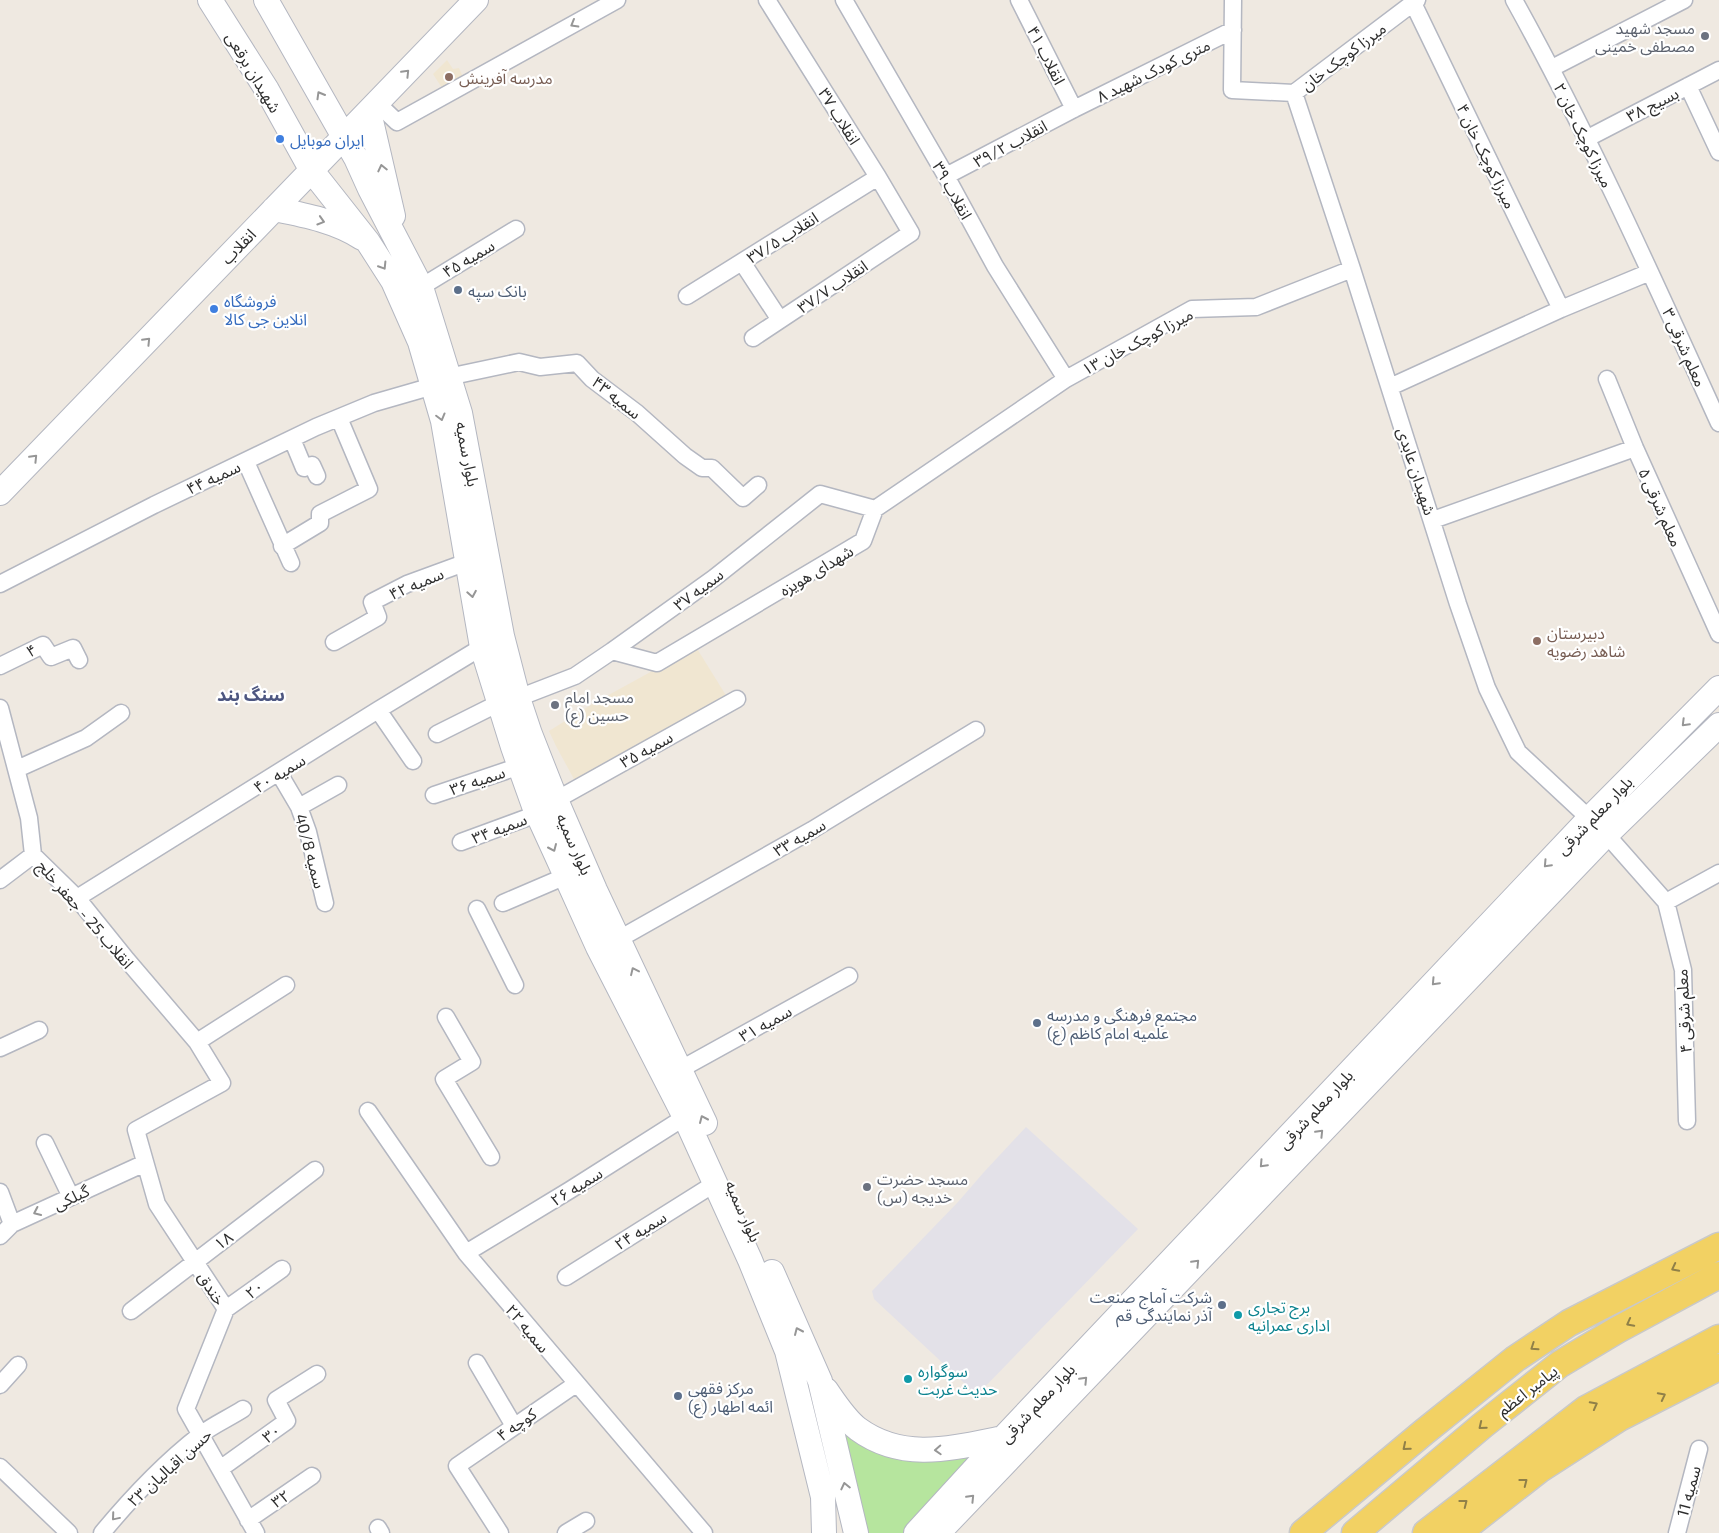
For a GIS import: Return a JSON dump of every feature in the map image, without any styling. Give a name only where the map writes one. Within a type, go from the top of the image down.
[{"type":"main road","name":"شهیدان برقعی","points":[[210,0],[266,90],[312,170]]},
{"type":"main road","points":[[266,0],[344,138]]},
{"type":"main road","name":"انقلاب","points":[[0,493],[476,0]]},
{"type":"main road","points":[[373,108],[401,249]]},
{"type":"main road","name":"بلوار سمیه","points":[[344,138],[421,287],[440,382],[442,421],[482,647],[509,700],[546,807],[566,876],[598,947],[685,1117],[750,1260],[788,1352],[823,1496],[824,1533]]},
{"type":"main road","name":"بلوار سمیه","points":[[312,170],[368,242],[393,281],[440,382],[460,413],[502,636],[509,700],[520,766],[595,890],[619,939],[681,1070],[820,1381],[856,1533]]},
{"type":"main road","points":[[343,209],[342,192],[347,185],[355,182],[363,184],[370,189]]},
{"type":"main road","points":[[274,209],[323,220],[349,230],[368,242]]},
{"type":"main road","name":"بلوار معلم شرقی","points":[[938,1533],[1597,827],[1719,688]]},
{"type":"main road","name":"بلوار معلم شرقی","points":[[916,1533],[1003,1438],[1597,827],[1719,725]]},
{"type":"main road","points":[[1303,1533],[1515,1359],[1569,1323],[1719,1246]]},
{"type":"main road","name":"پیامبر اعظم","points":[[1355,1533],[1483,1424],[1560,1364],[1617,1330],[1713,1282]]},
{"type":"main road","points":[[1426,1533],[1586,1409],[1719,1338]]},
{"type":"main road","points":[[1458,1533],[1540,1469],[1619,1418],[1719,1367]]},
{"type":"main road","points":[[820,1381],[841,1411],[858,1428],[879,1440],[900,1448],[922,1450],[946,1449],[1003,1438]]},
{"type":"street","points":[[373,108],[397,122],[617,0]]},
{"type":"street","name":"انقلاب ۳۷","points":[[767,0],[911,233]]},
{"type":"street","name":"انقلاب ۳۹","points":[[844,0],[946,176],[995,266],[1066,379]]},
{"type":"street","name":"انقلاب ۴۱","points":[[1019,0],[1074,109]]},
{"type":"street","points":[[1233,0],[1232,90],[1294,93]]},
{"type":"street","name":"میرزا کوچک خان ۲","points":[[1514,0],[1552,68],[1650,272]]},
{"type":"street","points":[[1552,68],[1684,0]]},
{"type":"street","name":"میرزا کوچک خان","points":[[1294,93],[1415,2]]},
{"type":"street","name":"میرزا کوچک خان ۴","points":[[1415,2],[1562,309]]},
{"type":"street","name":"۸ متری کودک شهید","points":[[1074,109],[1233,30]]},
{"type":"street","name":"بسیج ۳۸","points":[[1586,138],[1719,70]]},
{"type":"street","points":[[1688,86],[1719,152]]},
{"type":"street","name":"شهیدان عابدی","points":[[1294,93],[1433,520],[1458,604],[1487,688],[1518,752],[1597,827]]},
{"type":"street","name":"انقلاب ۳۹/۲","points":[[946,176],[1074,109]]},
{"type":"street","name":"انقلاب ۳۷/۵","points":[[687,296],[878,177]]},
{"type":"street","name":"سمیه ۴۵","points":[[421,287],[516,229]]},
{"type":"street","name":"انقلاب ۳۷/۷","points":[[753,338],[911,233]]},
{"type":"street","points":[[742,262],[780,320]]},
{"type":"street","name":"میرزا کوچک خان ۱۳","points":[[1066,379],[1192,309],[1256,308],[1352,269]]},
{"type":"street","points":[[1390,387],[1562,309],[1650,272]]},
{"type":"street","name":"معلم شرقی ۳","points":[[1650,272],[1719,423]]},
{"type":"street","name":"سمیه ۴۳","points":[[440,382],[519,362],[540,367],[577,363],[592,379],[637,413],[685,456],[702,468],[712,468],[743,498],[758,485]]},
{"type":"street","name":"معلم شرقی ۵","points":[[1607,378],[1635,448],[1719,634]]},
{"type":"street","points":[[874,509],[1066,379]]},
{"type":"street","name":"سمیه ۴۴","points":[[0,584],[154,505],[292,439],[374,403],[440,382]]},
{"type":"street","points":[[282,546],[320,523],[320,514],[369,489],[339,418]]},
{"type":"street","points":[[292,439],[304,468],[312,465],[316,476]]},
{"type":"street","points":[[1433,520],[1635,448]]},
{"type":"street","points":[[246,462],[291,563]]},
{"type":"street","name":"سمیه ۳۷","points":[[437,734],[509,700],[575,676],[714,578],[820,494],[874,509]]},
{"type":"street","name":"شهدای هویزه","points":[[612,651],[657,663],[864,542],[874,509]]},
{"type":"street","name":"سمیه ۴۲","points":[[334,642],[378,617],[372,602],[407,584],[467,562]]},
{"type":"street","name":"۴","points":[[0,666],[43,645],[51,657],[74,648],[79,660]]},
{"type":"street","name":"سمیه ۴۰","points":[[77,898],[482,647]]},
{"type":"street","name":"سمیه ۳۵","points":[[546,807],[737,698]]},
{"type":"street","name":"انقلاب 25 - جعفر خلج","points":[[0,708],[29,818],[34,854],[77,898],[197,1042],[222,1083]]},
{"type":"street","points":[[378,710],[413,761]]},
{"type":"street","points":[[17,769],[86,738],[121,713]]},
{"type":"street","name":"سمیه ۳۳","points":[[619,939],[812,830],[976,730]]},
{"type":"street","name":"سمیه ۳۶","points":[[434,795],[520,766]]},
{"type":"street","name":"سمیه 40/8","points":[[279,773],[299,807],[308,832],[325,903]]},
{"type":"street","points":[[299,807],[338,785]]},
{"type":"street","name":"سمیه ۳۴","points":[[461,842],[546,807]]},
{"type":"street","name":"معلم شرقی ۴","points":[[1597,827],[1666,902],[1683,970],[1688,1121]]},
{"type":"street","points":[[0,880],[34,854]]},
{"type":"street","points":[[1666,902],[1719,873]]},
{"type":"street","points":[[503,902],[566,876]]},
{"type":"street","points":[[477,910],[515,985]]},
{"type":"street","name":"سمیه ۳۱","points":[[681,1070],[849,976]]},
{"type":"street","points":[[197,1042],[286,986]]},
{"type":"street","points":[[446,1016],[472,1062],[444,1079],[491,1157]]},
{"type":"street","points":[[0,1048],[39,1030]]},
{"type":"street","name":"خندق","points":[[222,1083],[136,1130],[157,1204],[226,1309],[186,1409],[252,1526]]},
{"type":"street","name":"سمیه ۲۲","points":[[368,1111],[466,1253],[704,1533]]},
{"type":"street","name":"سمیه ۲۶","points":[[466,1253],[685,1117]]},
{"type":"street","points":[[45,1143],[71,1197]]},
{"type":"street","name":"گیلکی","points":[[0,1236],[12,1224],[145,1163]]},
{"type":"street","name":"۱۸","points":[[131,1311],[315,1170]]},
{"type":"street","name":"سمیه ۲۴","points":[[566,1277],[714,1184]]},
{"type":"street","points":[[0,1192],[12,1224]]},
{"type":"street","name":"۲۰","points":[[226,1309],[282,1269]]},
{"type":"street","points":[[477,1363],[514,1426]]},
{"type":"street","points":[[0,1385],[18,1365]]},
{"type":"street","name":"۳۰","points":[[220,1470],[287,1421],[276,1400],[317,1374]]},
{"type":"street","name":"کوچه ۴","points":[[500,1533],[457,1466],[576,1384]]},
{"type":"street","name":"۲۳ حسن اقبالیان","points":[[102,1533],[151,1478],[201,1435],[243,1409]]},
{"type":"street","name":"سمیه 11","points":[[1677,1533],[1699,1449]]},
{"type":"street","points":[[0,1467],[69,1533]]},
{"type":"street","name":"۳۲","points":[[252,1526],[312,1476]]},
{"type":"street","points":[[566,1533],[586,1521]]},
{"type":"shaded area","name":"مدرسه آفرینش","points":[[447,60],[453,69],[459,68],[464,79],[444,91],[433,74]]},
{"type":"shaded area","points":[[696,647],[727,697],[575,781],[549,731],[594,703]]},
{"type":"shaded area","points":[[1026,1127],[1138,1229],[977,1395],[874,1299],[872,1291],[958,1202]]},
{"type":"green space","points":[[841,1411],[879,1440],[1003,1438],[913,1533],[856,1533]]},
{"type":"place","name":"مسجد شهید مصطفی خمینی","points":[[1705,36]]},
{"type":"place","name":"مدرسه آفرینش","points":[[449,77]]},
{"type":"place","name":"ایران موبایل","points":[[280,139]]},
{"type":"place","name":"بانک سپه","points":[[458,290]]},
{"type":"place","name":"فروشگاه انلاین جی کالا","points":[[214,309]]},
{"type":"place","name":"دبیرستان شاهد رضویه","points":[[1537,641]]},
{"type":"place","name":"مسجد امام حسین (ع)","points":[[555,705]]},
{"type":"place","name":"مجتمع فرهنگی و مدرسه علمیه امام کاظم (ع)","points":[[1037,1023]]},
{"type":"place","name":"مسجد حضرت خدیجه (س)","points":[[867,1187]]},
{"type":"place","name":"شرکت آماج صنعت آذر نمایندگی قم","points":[[1222,1305]]},
{"type":"place","name":"برج تجاری اداری عمرانیه","points":[[1238,1315]]},
{"type":"place","name":"سوگواره حدیث غربت","points":[[908,1379]]},
{"type":"place","name":"مرکز فقهی ائمه اطهار (ع)","points":[[678,1396]]},
{"type":"district","name":"سنگ بند","points":[[251,694]]}]
